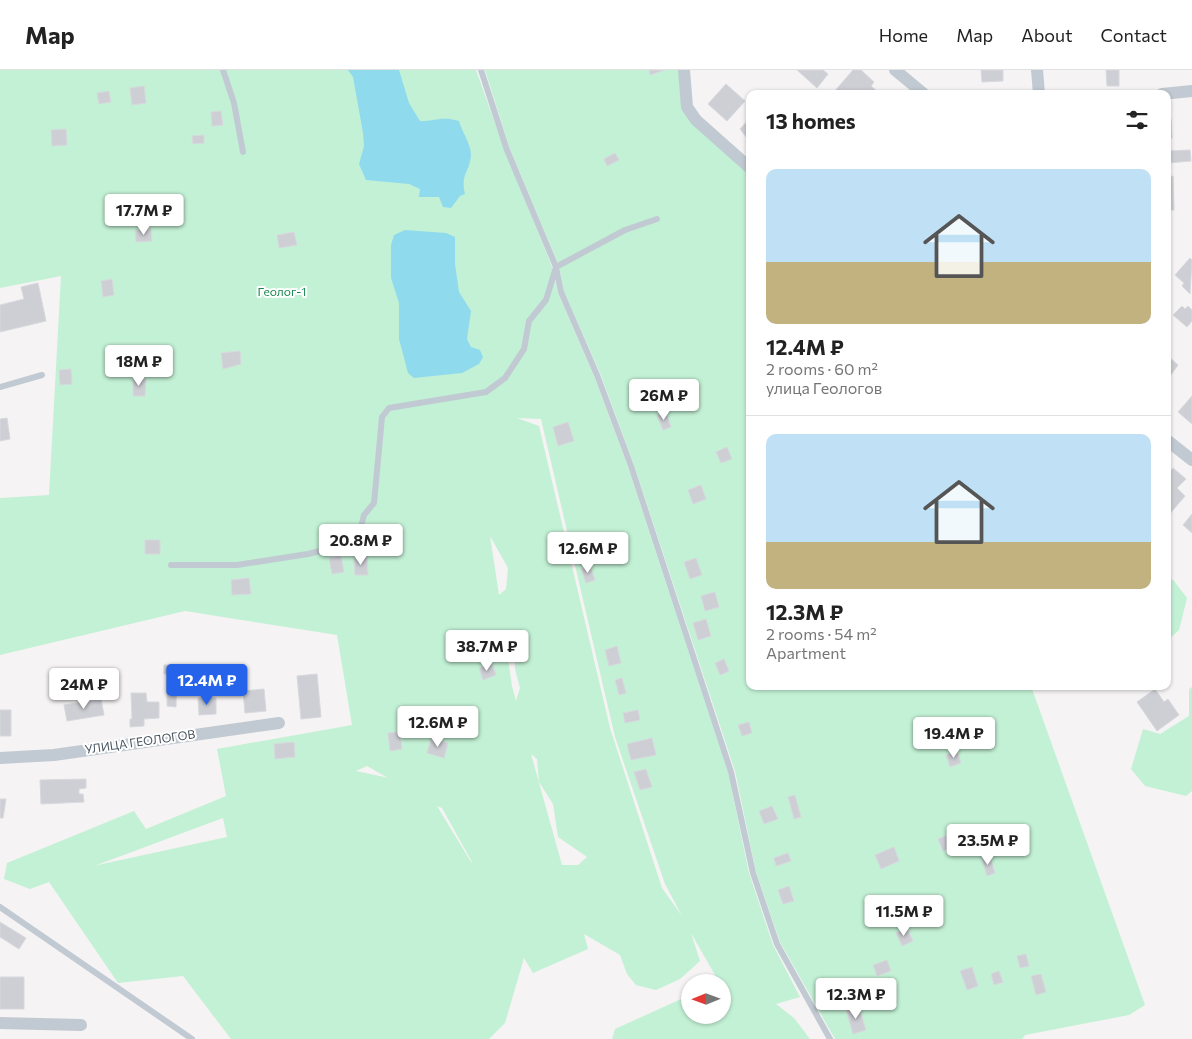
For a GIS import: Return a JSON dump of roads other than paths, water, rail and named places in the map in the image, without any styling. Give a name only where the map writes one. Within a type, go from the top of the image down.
[{"type":"street","points":[[684,70],[688,107],[696,120],[746,164]]},
{"type":"street","points":[[895,70],[919,90]]},
{"type":"street","points":[[1037,70],[1038,90]]},
{"type":"street","points":[[1171,93],[1192,91]]},
{"type":"street","points":[[1171,443],[1192,460]]},
{"type":"street","name":"УЛИЦА ГЕОЛОГОВ","points":[[0,758],[54,755],[279,723]]},
{"type":"street","points":[[0,1023],[81,1024]]},
{"type":"lane","points":[[222,70],[234,103],[243,152]]},
{"type":"lane","points":[[481,70],[507,150],[556,267],[561,292],[596,374],[631,466],[728,762],[753,873],[776,944],[830,1039]]},
{"type":"lane","points":[[171,565],[237,565],[308,554],[348,544],[359,535],[364,514],[374,503],[382,417],[389,408],[486,392],[505,378],[524,349],[529,321],[546,300],[556,267],[625,230],[657,219]]},
{"type":"lane","points":[[0,387],[42,375]]},
{"type":"lane","points":[[0,907],[192,1039]]},
{"type":"water","points":[[348,70],[399,70],[409,103],[420,121],[444,119],[459,121],[470,147],[471,155],[464,177],[465,194],[460,196],[451,208],[443,207],[439,197],[419,197],[420,189],[409,184],[366,180],[359,164],[364,146],[363,133],[353,77]]},
{"type":"water","points":[[405,230],[446,233],[455,237],[455,264],[459,292],[471,311],[467,339],[471,347],[480,350],[483,357],[479,364],[462,373],[414,378],[408,373],[399,339],[399,303],[391,278],[391,245],[394,235]]},
{"type":"park label","name":"Геолог-1","points":[[282,292]]}]
